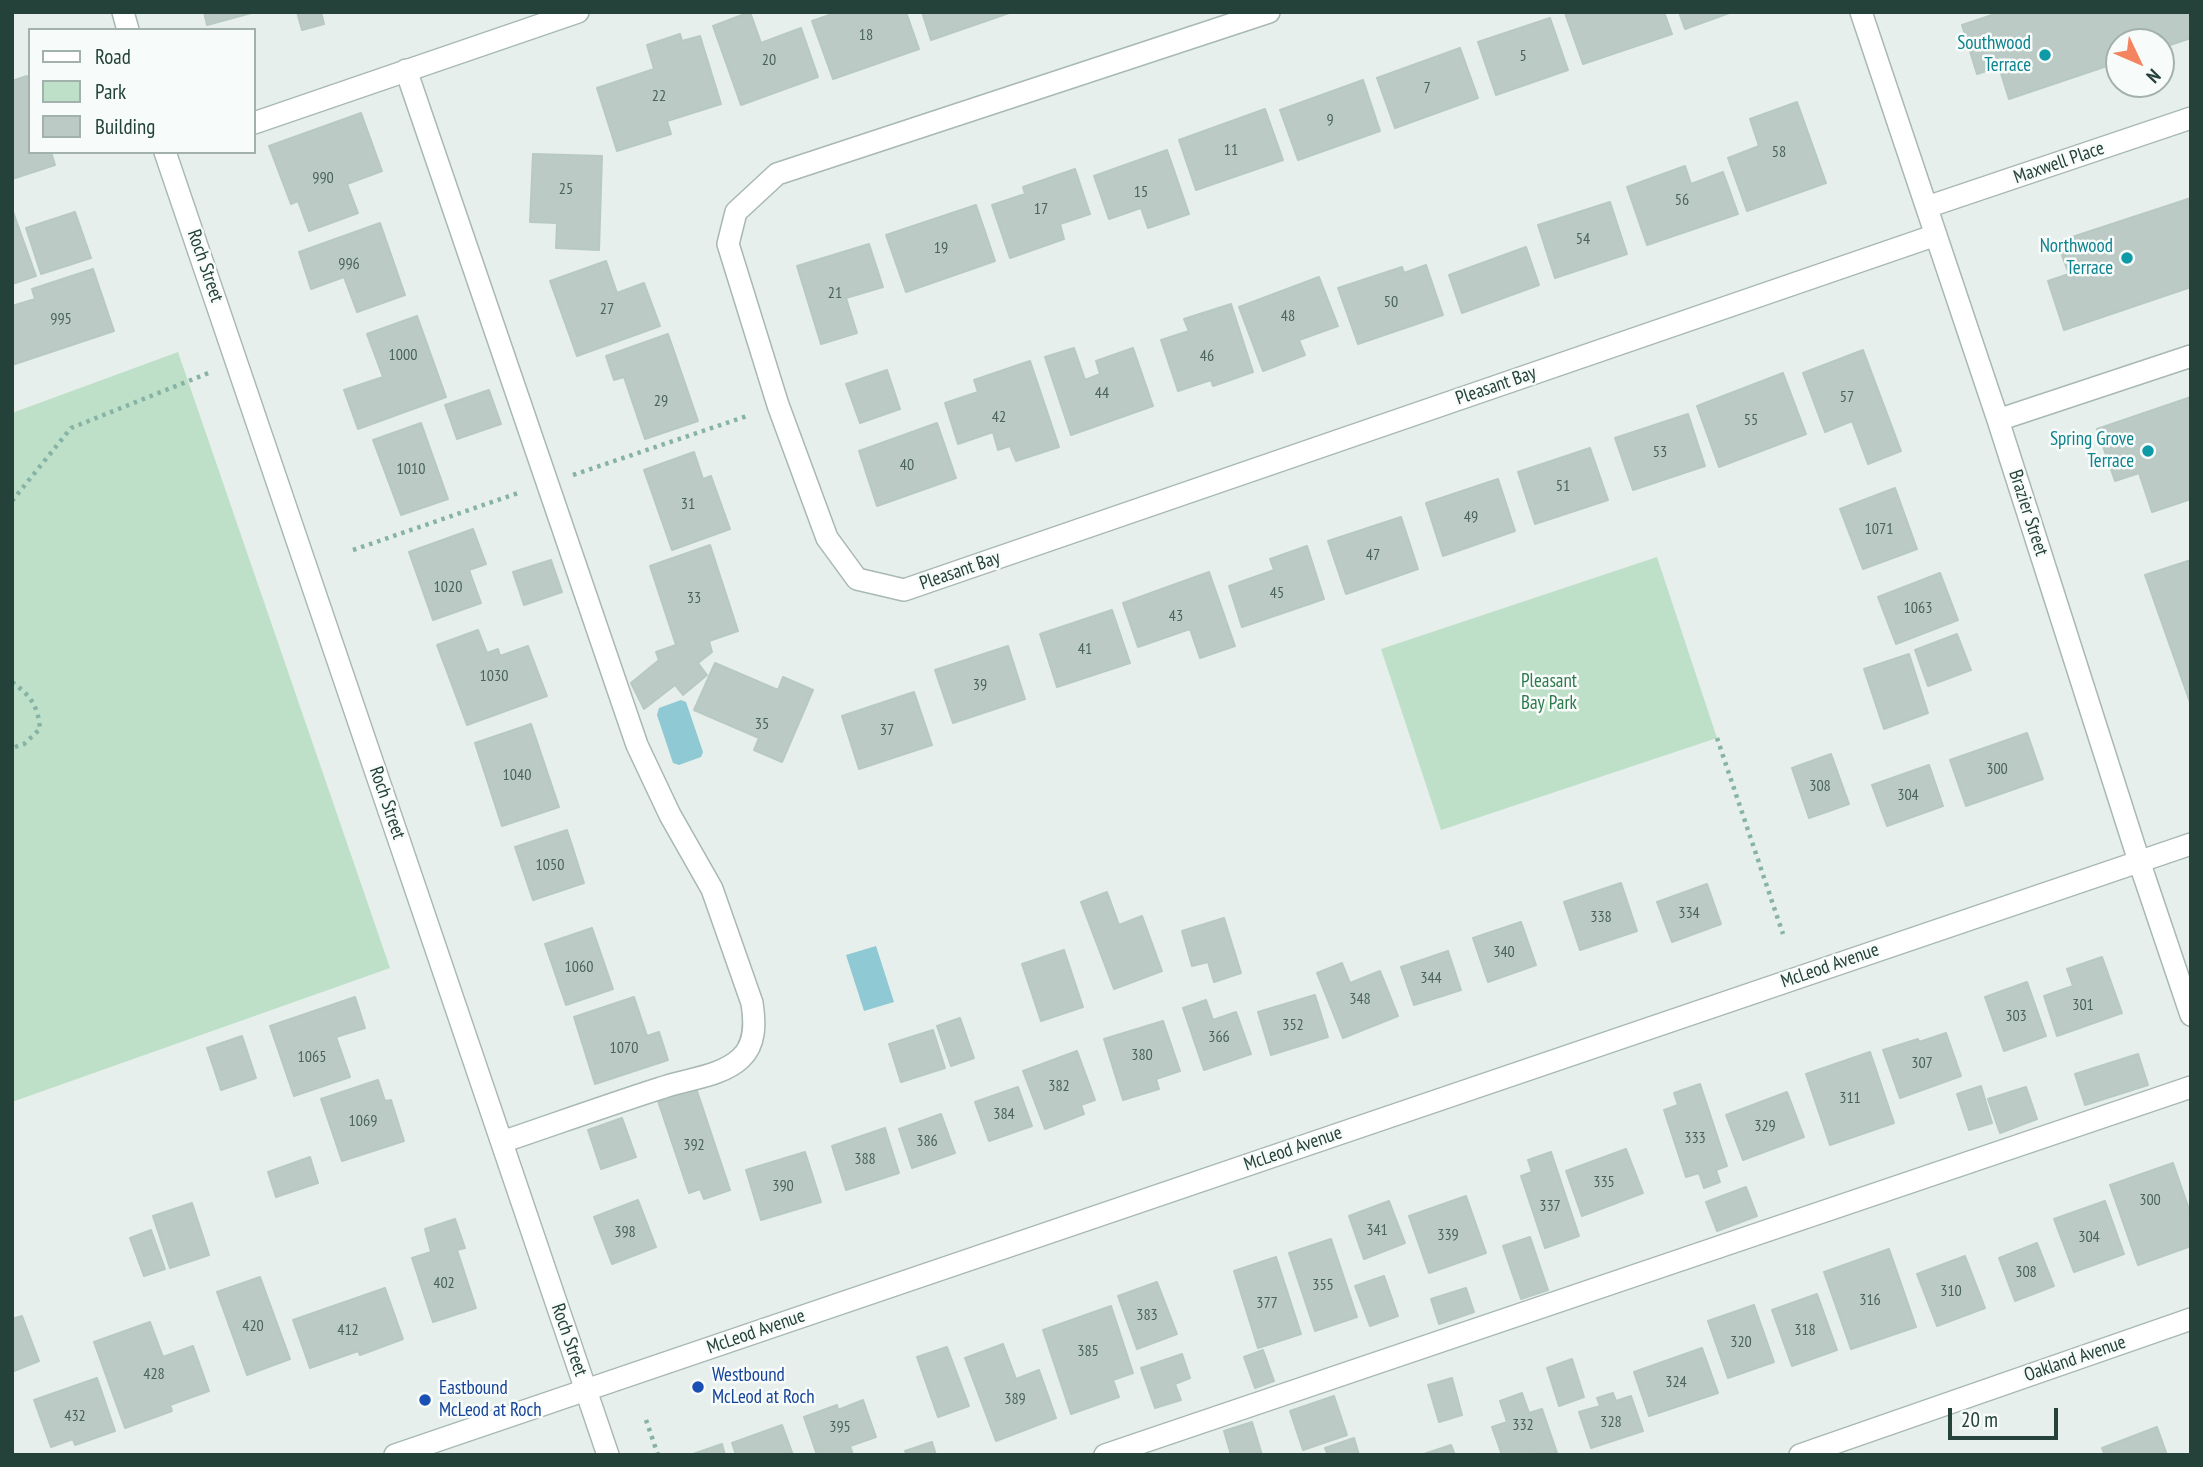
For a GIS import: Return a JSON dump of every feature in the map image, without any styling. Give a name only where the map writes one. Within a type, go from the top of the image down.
[{"type":"street","points":[[256,122],[578,12]]},
{"type":"street","name":"Pleasant Bay","points":[[1269,12],[777,174],[736,212],[728,244],[778,405],[827,538],[857,579],[904,590],[1936,235]]},
{"type":"street","name":"Brazier Street","points":[[1861,12],[1998,420],[2138,861],[2191,1015]]},
{"type":"street","points":[[406,70],[636,745],[670,815],[712,889],[752,1003],[755,1019],[753,1039],[743,1057],[726,1068],[502,1142]]},
{"type":"street","name":"Maxwell Place","points":[[1927,208],[2191,118]]},
{"type":"street","name":"Roch Street","points":[[167,154],[608,1455]]},
{"type":"street","points":[[1998,420],[2191,356]]},
{"type":"street","name":"McLeod Avenue","points":[[396,1455],[2191,844]]},
{"type":"street","points":[[1105,1455],[2191,1087]]},
{"type":"street","name":"Oakland Avenue","points":[[1800,1455],[2191,1319]]},
{"type":"path","points":[[12,501],[71,428],[237,362]]},
{"type":"path","points":[[12,682],[23,690],[38,710],[40,729],[23,744],[12,748]]},
{"type":"path","points":[[1717,738],[1783,934]]},
{"type":"path","points":[[646,1420],[658,1455]]},
{"type":"green space","points":[[178,352],[390,968],[12,1102],[12,413]]},
{"type":"green space","name":"Pleasant Bay Park","points":[[1657,557],[1717,738],[1441,830],[1381,649]]},
{"type":"water","points":[[681,700],[686,702],[703,752],[701,757],[679,765],[673,763],[657,715],[659,708]]},
{"type":"water","points":[[876,946],[894,1002],[864,1011],[846,955]]},
{"type":"building","points":[[204,12],[255,12],[207,25]]},
{"type":"building","points":[[297,12],[321,12],[324,24],[302,30]]},
{"type":"building","points":[[750,12],[761,43],[801,28],[818,77],[741,105],[713,26]]},
{"type":"building","points":[[838,12],[906,12],[919,49],[833,79],[812,21]]},
{"type":"building","points":[[922,12],[1012,12],[931,40]]},
{"type":"building","points":[[1664,12],[1672,34],[1583,64],[1565,13]]},
{"type":"building","points":[[1679,12],[1732,12],[1685,29]]},
{"type":"building","name":"Southwood Terrace","points":[[2001,12],[2191,12],[2191,38],[2175,43],[2175,28],[2105,28],[2105,67],[2009,99],[1999,67],[1977,74],[1962,25]]},
{"type":"building","points":[[1550,18],[1568,70],[1496,95],[1478,42]]},
{"type":"building","points":[[680,34],[682,41],[700,36],[721,104],[667,121],[671,134],[617,151],[597,88],[654,69],[647,45]]},
{"type":"building","points":[[1460,48],[1478,98],[1395,128],[1377,78]]},
{"type":"building","points":[[27,76],[28,79],[28,154],[52,154],[55,165],[12,179],[12,81]]},
{"type":"building","points":[[1363,80],[1380,131],[1298,160],[1280,110]]},
{"type":"building","points":[[1797,102],[1826,183],[1747,211],[1728,158],[1759,146],[1750,119]]},
{"type":"building","points":[[1265,109],[1283,160],[1196,190],[1179,140]]},
{"type":"building","points":[[361,113],[382,171],[347,184],[358,213],[309,231],[298,201],[291,204],[269,146]]},
{"type":"building","points":[[1167,150],[1189,214],[1148,228],[1141,208],[1109,219],[1094,176]]},
{"type":"building","points":[[533,154],[602,156],[599,250],[556,248],[557,223],[530,222]]},
{"type":"building","points":[[1685,166],[1691,184],[1723,172],[1738,214],[1647,245],[1627,187]]},
{"type":"building","points":[[1075,169],[1090,214],[1060,224],[1064,239],[1010,258],[992,205],[1025,194],[1023,187]]},
{"type":"building","name":"Northwood Terrace","points":[[2191,198],[2191,287],[2064,330],[2048,281],[2069,274],[2057,242]]},
{"type":"building","points":[[1610,202],[1627,254],[1555,278],[1538,225]]},
{"type":"building","points":[[976,205],[995,261],[906,292],[886,235]]},
{"type":"building","points":[[12,209],[36,276],[12,284]]},
{"type":"building","points":[[75,212],[91,258],[41,274],[26,228]]},
{"type":"building","points":[[380,223],[405,295],[357,312],[344,277],[311,289],[299,252]]},
{"type":"building","points":[[869,244],[883,287],[846,298],[857,333],[821,344],[797,266]]},
{"type":"building","points":[[1526,247],[1539,285],[1462,313],[1449,275]]},
{"type":"building","points":[[606,261],[617,293],[644,283],[660,326],[577,356],[550,281]]},
{"type":"building","points":[[1426,265],[1443,315],[1358,344],[1338,288],[1402,267],[1404,273]]},
{"type":"building","points":[[93,269],[114,331],[12,365],[12,306],[35,299],[32,289]]},
{"type":"building","points":[[1319,277],[1338,326],[1299,340],[1305,355],[1263,371],[1239,307]]},
{"type":"building","points":[[1231,304],[1253,372],[1213,386],[1211,380],[1178,391],[1161,340],[1189,331],[1184,319]]},
{"type":"building","points":[[417,316],[446,397],[358,429],[344,390],[383,377],[367,334]]},
{"type":"building","points":[[668,334],[698,421],[645,439],[624,377],[614,380],[606,356]]},
{"type":"building","points":[[1074,348],[1085,380],[1100,374],[1096,361],[1133,348],[1153,406],[1071,435],[1045,357]]},
{"type":"building","points":[[1863,350],[1901,451],[1868,464],[1852,421],[1825,432],[1803,373]]},
{"type":"building","points":[[1030,361],[1059,447],[1016,461],[1010,446],[998,450],[993,432],[958,444],[945,403],[978,392],[974,380]]},
{"type":"building","points":[[887,370],[900,409],[860,423],[846,384]]},
{"type":"building","points":[[1783,373],[1806,434],[1719,467],[1697,406]]},
{"type":"building","points":[[489,390],[501,424],[457,439],[445,405]]},
{"type":"building","name":"Spring Grove Terrace","points":[[2191,397],[2191,499],[2152,512],[2139,473],[2115,481],[2097,429]]},
{"type":"building","points":[[1688,414],[1705,466],[1633,490],[1615,438]]},
{"type":"building","points":[[421,423],[448,499],[401,515],[373,440]]},
{"type":"building","points":[[937,423],[956,478],[877,506],[859,451]]},
{"type":"building","points":[[1590,448],[1608,500],[1535,524],[1518,472]]},
{"type":"building","points":[[694,452],[703,479],[711,476],[730,529],[672,550],[644,470]]},
{"type":"building","points":[[1498,479],[1515,531],[1443,556],[1426,503]]},
{"type":"building","points":[[1895,488],[1917,549],[1863,569],[1840,509]]},
{"type":"building","points":[[1401,517],[1418,569],[1346,594],[1328,541]]},
{"type":"building","points":[[473,529],[486,564],[469,570],[481,603],[433,620],[409,552]]},
{"type":"building","points":[[710,545],[738,631],[709,641],[712,652],[698,663],[707,675],[683,695],[675,685],[644,709],[631,683],[659,660],[656,652],[676,645],[650,566]]},
{"type":"building","points":[[1307,546],[1324,599],[1242,627],[1229,586],[1274,570],[1270,559]]},
{"type":"building","points":[[551,560],[562,592],[524,605],[513,572]]},
{"type":"building","points":[[2191,560],[2191,705],[2145,575]]},
{"type":"building","points":[[1209,572],[1235,646],[1200,658],[1190,629],[1138,647],[1123,603]]},
{"type":"building","points":[[1940,573],[1958,620],[1896,644],[1878,597]]},
{"type":"building","points":[[1112,610],[1130,663],[1057,687],[1040,634]]},
{"type":"building","points":[[478,630],[487,653],[498,649],[500,656],[528,646],[547,696],[467,725],[437,645]]},
{"type":"building","points":[[1957,634],[1971,670],[1928,686],[1915,650]]},
{"type":"building","points":[[1008,646],[1025,699],[953,723],[935,670]]},
{"type":"building","points":[[1909,654],[1928,713],[1884,729],[1864,669]]},
{"type":"building","points":[[715,663],[778,690],[783,677],[813,690],[782,762],[754,750],[759,738],[694,710]]},
{"type":"building","points":[[914,692],[932,745],[859,769],[842,716]]},
{"type":"building","points":[[531,724],[559,807],[502,826],[475,743]]},
{"type":"building","points":[[2027,733],[2043,779],[1966,806],[1950,760]]},
{"type":"building","points":[[1831,754],[1849,804],[1809,818],[1792,768]]},
{"type":"building","points":[[1929,765],[1943,806],[1887,826],[1872,785]]},
{"type":"building","points":[[567,830],[584,883],[533,900],[515,847]]},
{"type":"building","points":[[1621,883],[1637,931],[1580,950],[1564,902]]},
{"type":"building","points":[[1707,884],[1721,924],[1672,942],[1657,902]]},
{"type":"building","points":[[1107,892],[1119,925],[1142,916],[1162,971],[1114,989],[1081,902]]},
{"type":"building","points":[[1224,918],[1241,973],[1214,982],[1208,962],[1192,966],[1182,931]]},
{"type":"building","points":[[1521,922],[1536,965],[1488,982],[1473,938]]},
{"type":"building","points":[[592,928],[613,989],[566,1005],[545,944]]},
{"type":"building","points":[[1064,950],[1083,1007],[1041,1021],[1022,964]]},
{"type":"building","points":[[1448,951],[1461,990],[1414,1005],[1401,967]]},
{"type":"building","points":[[2102,957],[2122,1013],[2057,1036],[2044,996],[2073,986],[2067,969]]},
{"type":"building","points":[[1342,963],[1350,983],[1380,971],[1398,1016],[1343,1038],[1317,973]]},
{"type":"building","points":[[2027,982],[2046,1036],[2004,1051],[1985,997]]},
{"type":"building","points":[[1315,995],[1328,1037],[1271,1055],[1258,1012]]},
{"type":"building","points":[[355,997],[365,1028],[336,1037],[350,1077],[294,1096],[270,1026]]},
{"type":"building","points":[[634,997],[647,1036],[659,1032],[668,1060],[595,1084],[574,1017]]},
{"type":"building","points":[[1206,1000],[1213,1020],[1236,1012],[1251,1054],[1204,1070],[1183,1008]]},
{"type":"building","points":[[960,1018],[974,1058],[951,1066],[937,1026]]},
{"type":"building","points":[[1163,1021],[1180,1071],[1156,1079],[1159,1089],[1123,1100],[1104,1039]]},
{"type":"building","points":[[933,1030],[945,1068],[901,1082],[889,1044]]},
{"type":"building","points":[[1946,1033],[1961,1076],[1900,1098],[1883,1050]]},
{"type":"building","points":[[242,1036],[256,1078],[221,1090],[207,1048]]},
{"type":"building","points":[[1077,1051],[1095,1100],[1081,1105],[1084,1114],[1045,1129],[1023,1071]]},
{"type":"building","points":[[1870,1052],[1894,1123],[1830,1145],[1806,1074]]},
{"type":"building","points":[[2138,1054],[2148,1085],[2085,1105],[2075,1074]]},
{"type":"building","points":[[378,1080],[385,1101],[391,1100],[404,1141],[342,1161],[321,1099]]},
{"type":"building","points":[[1700,1084],[1727,1166],[1716,1170],[1720,1182],[1704,1188],[1699,1173],[1686,1177],[1664,1110],[1678,1105],[1674,1093]]},
{"type":"building","points":[[1981,1086],[1992,1123],[1969,1130],[1957,1094]]},
{"type":"building","points":[[1018,1087],[1032,1126],[989,1141],[975,1102]]},
{"type":"building","points":[[2026,1087],[2037,1119],[2000,1133],[1988,1099]]},
{"type":"building","points":[[696,1088],[730,1190],[704,1199],[700,1189],[689,1193],[658,1101]]},
{"type":"building","points":[[1787,1092],[1804,1137],[1743,1160],[1726,1115]]},
{"type":"building","points":[[941,1114],[955,1153],[912,1168],[899,1129]]},
{"type":"building","points":[[622,1118],[636,1157],[601,1169],[588,1130]]},
{"type":"building","points":[[885,1128],[899,1173],[846,1190],[832,1146]]},
{"type":"building","points":[[1626,1149],[1643,1193],[1582,1216],[1566,1171]]},
{"type":"building","points":[[805,1152],[821,1202],[761,1220],[746,1170]]},
{"type":"building","points":[[1551,1152],[1579,1236],[1545,1248],[1521,1176],[1532,1172],[1528,1160]]},
{"type":"building","points":[[310,1157],[318,1183],[276,1197],[268,1172]]},
{"type":"building","points":[[2173,1163],[2191,1215],[2191,1246],[2138,1265],[2110,1185]]},
{"type":"building","points":[[1746,1187],[1757,1216],[1717,1231],[1706,1202]]},
{"type":"building","points":[[1466,1196],[1486,1253],[1429,1273],[1409,1216]]},
{"type":"building","points":[[638,1200],[656,1247],[612,1264],[594,1217]]},
{"type":"building","points":[[1389,1201],[1405,1243],[1364,1259],[1349,1216]]},
{"type":"building","points":[[2105,1201],[2124,1254],[2074,1272],[2054,1219]]},
{"type":"building","points":[[192,1203],[209,1255],[170,1268],[153,1216]]},
{"type":"building","points":[[455,1219],[465,1248],[457,1250],[476,1308],[433,1322],[412,1258],[431,1252],[425,1229]]},
{"type":"building","points":[[151,1230],[165,1269],[144,1276],[130,1238]]},
{"type":"building","points":[[1530,1237],[1548,1290],[1521,1299],[1503,1246]]},
{"type":"building","points":[[1331,1239],[1357,1317],[1315,1331],[1289,1253]]},
{"type":"building","points":[[2037,1243],[2054,1286],[2015,1301],[1999,1258]]},
{"type":"building","points":[[1889,1249],[1916,1327],[1851,1349],[1824,1272]]},
{"type":"building","points":[[1965,1256],[1985,1308],[1937,1326],[1917,1274]]},
{"type":"building","points":[[1276,1257],[1301,1334],[1258,1348],[1234,1271]]},
{"type":"building","points":[[1384,1276],[1398,1316],[1370,1326],[1355,1286]]},
{"type":"building","points":[[260,1277],[290,1359],[247,1375],[217,1292]]},
{"type":"building","points":[[1157,1282],[1177,1334],[1137,1349],[1118,1296]]},
{"type":"building","points":[[385,1288],[403,1339],[360,1355],[358,1351],[310,1368],[293,1320]]},
{"type":"building","points":[[1466,1288],[1474,1312],[1439,1324],[1431,1299]]},
{"type":"building","points":[[1817,1294],[1837,1350],[1792,1366],[1772,1310]]},
{"type":"building","points":[[1754,1305],[1774,1362],[1728,1378],[1708,1321]]},
{"type":"building","points":[[1111,1306],[1133,1373],[1113,1380],[1119,1397],[1071,1414],[1043,1330]]},
{"type":"building","points":[[22,1316],[39,1361],[14,1371],[12,1319]]},
{"type":"building","points":[[150,1322],[163,1357],[193,1346],[209,1391],[170,1405],[172,1411],[125,1428],[94,1342]]},
{"type":"building","points":[[1003,1344],[1016,1379],[1039,1370],[1056,1418],[996,1441],[965,1358]]},
{"type":"building","points":[[947,1347],[969,1406],[938,1417],[917,1357]]},
{"type":"building","points":[[1702,1348],[1718,1393],[1649,1416],[1634,1372]]},
{"type":"building","points":[[1263,1350],[1274,1381],[1255,1388],[1244,1357]]},
{"type":"building","points":[[1182,1354],[1190,1378],[1175,1384],[1181,1400],[1155,1408],[1141,1368]]},
{"type":"building","points":[[1572,1359],[1584,1397],[1559,1406],[1547,1368]]},
{"type":"building","points":[[97,1378],[115,1431],[75,1445],[73,1439],[51,1447],[34,1400]]},
{"type":"building","points":[[1452,1378],[1462,1415],[1439,1422],[1428,1385]]},
{"type":"building","points":[[1522,1393],[1529,1413],[1542,1409],[1557,1453],[1502,1455],[1492,1427],[1507,1422],[1500,1401]]},
{"type":"building","points":[[1613,1393],[1616,1401],[1631,1396],[1643,1431],[1591,1448],[1579,1412],[1600,1406],[1597,1398]]},
{"type":"building","points":[[1334,1396],[1347,1435],[1303,1450],[1290,1411]]},
{"type":"building","points":[[863,1400],[876,1437],[850,1446],[853,1455],[817,1455],[804,1417],[837,1405],[838,1410]]},
{"type":"building","points":[[1252,1422],[1262,1455],[1231,1455],[1224,1431]]},
{"type":"building","points":[[782,1425],[793,1455],[736,1455],[732,1443]]},
{"type":"building","points":[[2157,1427],[2167,1455],[2105,1455],[2102,1448]]},
{"type":"building","points":[[1354,1438],[1359,1455],[1328,1455],[1325,1448]]},
{"type":"building","points":[[932,1442],[936,1455],[907,1455],[905,1451]]},
{"type":"building","points":[[722,1444],[725,1455],[690,1455]]},
{"type":"building","points":[[1451,1445],[1455,1455],[1421,1455]]},
{"type":"place","name":"Southwood Terrace","points":[[2045,55]]},
{"type":"place","name":"Northwood Terrace","points":[[2127,258]]},
{"type":"place","name":"Spring Grove Terrace","points":[[2148,451]]},
{"type":"place","name":"Westbound McLeod at Roch","points":[[698,1387]]},
{"type":"place","name":"Eastbound McLeod at Roch","points":[[425,1400]]}]
